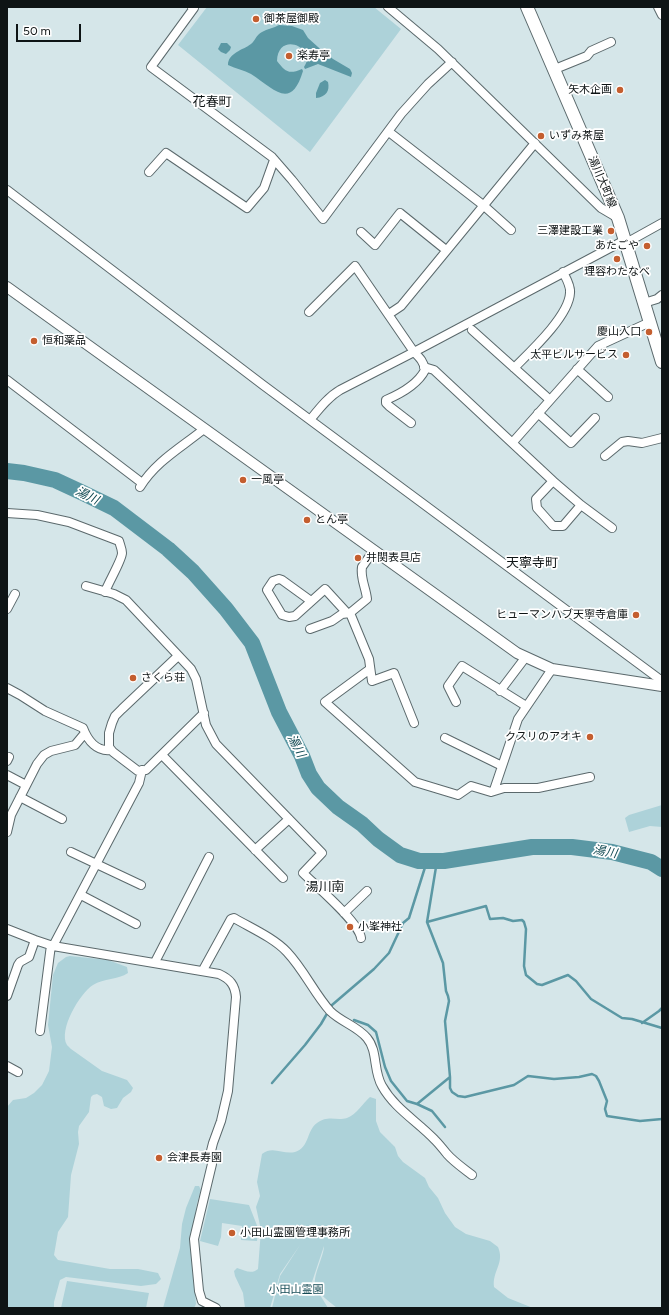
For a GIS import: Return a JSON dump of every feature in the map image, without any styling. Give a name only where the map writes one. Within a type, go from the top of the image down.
[{"type":"main road","name":"湯川大町線","points":[[527,7],[618,218],[662,362]]},
{"type":"street","points":[[192,7],[194,8],[151,67],[274,160],[323,219],[408,106],[428,84],[452,62]]},
{"type":"street","points":[[658,7],[662,16]]},
{"type":"street","points":[[393,9],[452,62],[601,208],[618,218]]},
{"type":"street","points":[[555,69],[587,56],[591,51],[611,42]]},
{"type":"street","points":[[389,132],[483,205],[511,230]]},
{"type":"street","points":[[389,314],[401,306],[535,143]]},
{"type":"street","points":[[149,172],[166,153],[247,208],[264,188],[274,160]]},
{"type":"street","points":[[7,190],[310,420],[662,681]]},
{"type":"street","points":[[360,232],[375,245],[400,213],[446,250]]},
{"type":"street","points":[[310,420],[333,394],[563,272],[662,223]]},
{"type":"street","points":[[309,312],[355,266],[414,352],[421,358],[425,370],[419,378],[399,394],[386,400],[386,403],[389,406],[411,423]]},
{"type":"street","points":[[514,368],[547,334],[568,302],[571,292],[563,272]]},
{"type":"street","points":[[7,286],[204,429],[525,658],[552,669],[662,686]]},
{"type":"street","points":[[644,303],[662,296]]},
{"type":"street","points":[[513,442],[598,346],[650,322]]},
{"type":"street","points":[[472,330],[550,400]]},
{"type":"street","points":[[424,368],[434,370],[513,442],[553,481],[581,505],[612,528]]},
{"type":"street","points":[[577,369],[608,397]]},
{"type":"street","points":[[7,380],[141,486],[173,451],[204,429]]},
{"type":"street","points":[[538,413],[571,444],[596,418]]},
{"type":"street","points":[[606,456],[625,441],[642,443],[662,438]]},
{"type":"street","points":[[553,481],[536,499],[537,508],[553,526],[563,526],[581,505]]},
{"type":"street","points":[[7,512],[36,515],[69,522],[119,541],[122,554],[121,559],[105,592]]},
{"type":"street","points":[[310,629],[332,621],[342,614],[349,613],[367,599],[362,578],[362,567],[374,550]]},
{"type":"street","points":[[312,601],[282,580],[278,579],[273,581],[267,590],[282,615],[289,617],[295,616],[312,601],[325,589],[349,613],[369,659],[372,681],[394,673],[414,723]]},
{"type":"street","points":[[86,586],[126,600],[191,669],[196,679],[206,725],[216,744],[322,853],[303,873],[344,913],[359,930],[361,938]]},
{"type":"street","points":[[7,609],[14,594]]},
{"type":"street","points":[[178,656],[115,716],[109,733],[109,747],[138,770],[146,770],[204,713]]},
{"type":"street","points":[[500,690],[525,658]]},
{"type":"street","points":[[456,702],[448,686],[462,666],[526,706]]},
{"type":"street","points":[[370,669],[325,702],[415,782],[458,795],[470,786],[491,792],[504,788],[538,788],[590,777]]},
{"type":"street","points":[[494,790],[518,719],[552,669]]},
{"type":"street","points":[[7,688],[39,708],[83,728],[86,737],[103,751],[111,750]]},
{"type":"street","points":[[7,832],[11,814],[37,764],[44,755],[51,751],[75,745],[85,733]]},
{"type":"street","points":[[445,738],[502,766]]},
{"type":"street","points":[[162,755],[283,878]]},
{"type":"street","points":[[40,1031],[52,945],[81,894],[139,783],[142,770]]},
{"type":"street","points":[[7,775],[26,785]]},
{"type":"street","points":[[20,797],[62,819]]},
{"type":"street","points":[[255,850],[288,819]]},
{"type":"street","points":[[71,852],[141,885]]},
{"type":"street","points":[[155,962],[209,858]]},
{"type":"street","points":[[344,913],[367,891]]},
{"type":"street","points":[[81,894],[136,924]]},
{"type":"street","points":[[203,970],[231,918],[234,918],[265,935],[282,947],[331,1012],[368,1038],[373,1049],[378,1078],[393,1102],[435,1140],[447,1154],[472,1175]]},
{"type":"street","points":[[7,929],[52,945],[203,970],[219,974],[227,978],[233,985],[236,997],[228,1091],[221,1121],[213,1143],[212,1164],[194,1239],[199,1291],[202,1301],[216,1308]]},
{"type":"street","points":[[7,996],[18,965],[20,962],[29,957],[35,940]]},
{"type":"street","points":[[7,1066],[18,1072]]},
{"type":"green space","points":[[207,7],[374,7],[401,29],[310,152],[178,45]]},
{"type":"green space","points":[[662,805],[662,827],[650,826],[629,832],[625,818],[629,815]]},
{"type":"green space","points":[[70,956],[108,960],[127,967],[128,973],[120,977],[97,983],[88,989],[72,1012],[65,1030],[65,1038],[67,1045],[71,1049],[102,1071],[127,1080],[133,1088],[131,1092],[123,1098],[117,1108],[111,1109],[104,1106],[102,1097],[97,1094],[91,1097],[89,1112],[79,1126],[79,1144],[71,1175],[68,1217],[58,1232],[54,1255],[58,1260],[110,1269],[138,1269],[158,1273],[161,1279],[156,1284],[141,1286],[66,1277],[60,1280],[54,1302],[54,1308],[7,1308],[7,1107],[13,1100],[26,1098],[34,1093],[42,1085],[49,1071],[52,1047],[48,1025],[53,975],[58,963]]},
{"type":"green space","name":"小田山霊園","points":[[370,1097],[376,1099],[376,1121],[380,1132],[395,1147],[398,1156],[403,1162],[425,1178],[429,1187],[438,1198],[445,1213],[455,1227],[466,1234],[490,1241],[498,1247],[500,1258],[495,1276],[494,1287],[508,1298],[533,1308],[337,1308],[320,1294],[315,1284],[316,1273],[324,1246],[312,1282],[328,1308],[272,1308],[280,1276],[300,1245],[280,1274],[270,1308],[245,1308],[243,1293],[234,1271],[237,1268],[250,1272],[258,1269],[261,1230],[256,1207],[260,1196],[257,1182],[262,1154],[270,1150],[291,1153],[300,1150],[306,1143],[311,1130],[317,1123],[325,1119],[347,1118],[357,1111]]},
{"type":"green space","points":[[195,1186],[199,1186],[201,1190],[197,1203],[191,1245],[196,1304],[194,1308],[163,1308],[180,1248],[182,1224],[186,1208]]},
{"type":"green space","points":[[210,1199],[249,1205],[258,1228],[257,1241],[241,1240],[242,1226],[222,1223],[221,1237],[218,1246],[200,1241]]},
{"type":"green space","points":[[67,1281],[149,1293],[146,1308],[61,1308]]},
{"type":"shaded area","points":[[279,25],[292,26],[303,30],[308,38],[318,47],[333,59],[350,69],[352,73],[351,77],[318,64],[305,69],[304,67],[307,60],[306,54],[296,45],[290,44],[284,46],[279,52],[277,61],[287,71],[293,72],[302,69],[303,71],[293,90],[287,93],[281,93],[274,90],[246,71],[228,65],[230,58],[236,52],[251,44],[260,33]]},
{"type":"shaded area","points":[[221,43],[227,43],[231,47],[226,54],[218,49]]},
{"type":"shaded area","points":[[325,80],[328,82],[328,91],[325,95],[316,98],[316,93],[320,83]]},
{"type":"waterway","name":"湯川","points":[[7,471],[55,480],[114,508],[168,549],[193,572],[226,609],[252,643],[279,712],[302,756],[309,774],[318,788],[338,807],[362,824],[378,839],[400,855],[419,861],[444,861],[532,847],[572,847],[612,852],[651,862],[662,869]]},
{"type":"waterway","points":[[272,1083],[305,1045],[321,1024],[332,1005],[374,969],[389,953],[403,923],[409,918],[427,861]]},
{"type":"waterway","points":[[437,861],[427,922],[443,963],[446,991],[449,1001],[445,1021],[450,1088],[452,1092],[458,1096],[465,1097],[514,1085],[528,1076],[554,1079],[579,1077],[592,1074],[596,1076],[599,1081],[607,1101],[605,1109],[607,1116],[640,1121],[662,1119]]},
{"type":"waterway","points":[[427,922],[486,906],[490,919],[503,918],[513,921],[522,920],[526,929],[524,966],[526,975],[537,984],[542,985],[568,975],[576,981],[591,999],[622,1018],[632,1019],[662,1028]]},
{"type":"waterway","points":[[642,1023],[662,1008]]},
{"type":"waterway","points":[[354,1020],[368,1025],[376,1032],[385,1067],[391,1081],[407,1101],[417,1104],[450,1077]]},
{"type":"waterway","points":[[417,1104],[432,1111],[445,1127]]},
{"type":"place","name":"御茶屋御殿","points":[[256,19]]},
{"type":"place","name":"楽寿亭","points":[[289,56]]},
{"type":"place","name":"矢木企画","points":[[620,90]]},
{"type":"place","name":"いずみ茶屋","points":[[541,136]]},
{"type":"place","name":"三澤建設工業","points":[[611,231]]},
{"type":"place","name":"あたごや","points":[[647,246]]},
{"type":"place","name":"理容わたなべ","points":[[617,259]]},
{"type":"place","name":"慶山入口","points":[[649,332]]},
{"type":"place","name":"恒和薬品","points":[[34,341]]},
{"type":"place","name":"太平ビルサービス","points":[[626,355]]},
{"type":"place","name":"一風亭","points":[[243,480]]},
{"type":"place","name":"とん亭","points":[[307,520]]},
{"type":"place","name":"井関表具店","points":[[358,558]]},
{"type":"place","name":"ヒューマンハブ天寧寺倉庫","points":[[636,615]]},
{"type":"place","name":"さくら荘","points":[[133,678]]},
{"type":"place","name":"クスリのアオキ","points":[[590,737]]},
{"type":"place","name":"小峯神社","points":[[350,927]]},
{"type":"place","name":"会津長寿園","points":[[159,1158]]},
{"type":"place","name":"小田山霊園管理事務所","points":[[232,1233]]},
{"type":"district","name":"花春町","points":[[212,102]]},
{"type":"district","name":"天寧寺町","points":[[532,563]]},
{"type":"district","name":"湯川南","points":[[325,887]]}]
